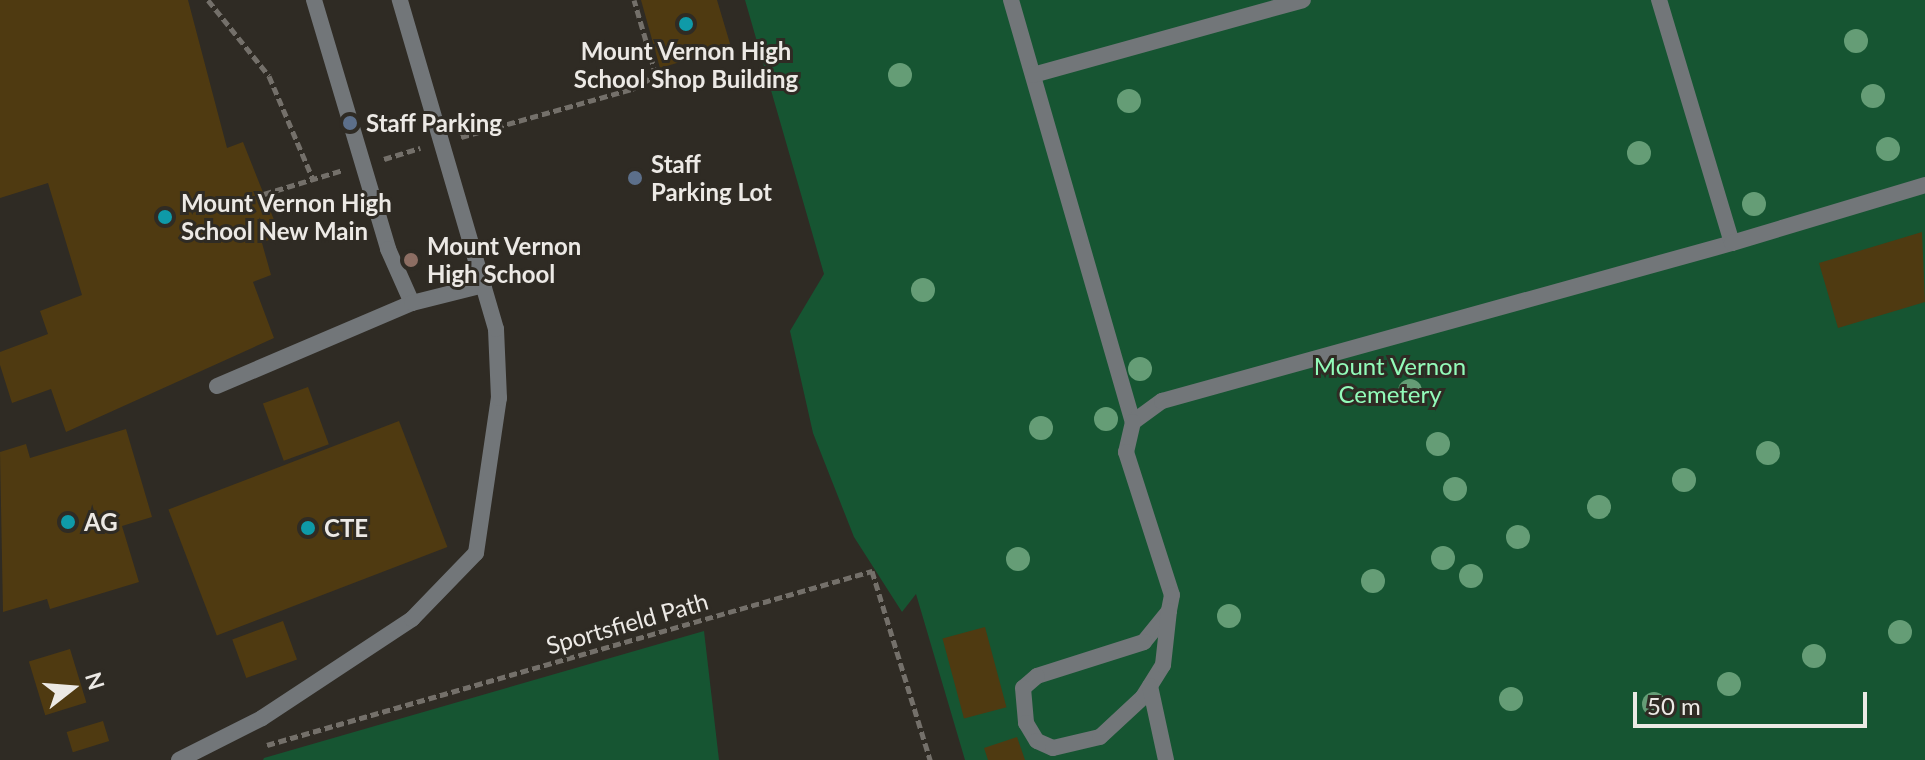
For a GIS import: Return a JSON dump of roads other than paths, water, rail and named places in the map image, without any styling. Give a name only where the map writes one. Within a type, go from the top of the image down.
[{"type":"lane","points":[[314,0],[363,165],[412,303]]},
{"type":"lane","points":[[179,760],[262,718],[412,619],[476,553],[499,398],[496,329],[400,0]]},
{"type":"lane","points":[[1011,0],[1133,422],[1126,452],[1172,595],[1163,665],[1150,686],[1100,737],[1056,754],[1037,741],[1026,723],[1023,688],[1037,676],[1144,642],[1169,611]]},
{"type":"lane","points":[[1033,75],[1303,0]]},
{"type":"lane","points":[[1659,0],[1732,243]]},
{"type":"lane","points":[[1133,422],[1162,401],[1732,243],[1925,185]]},
{"type":"lane","points":[[217,386],[412,303],[484,285]]},
{"type":"lane","points":[[1150,686],[1166,760]]},
{"type":"place","name":"Mount Vernon High School Shop Building","points":[[686,24]]},
{"type":"place","name":"Staff Parking","points":[[350,123]]},
{"type":"place","name":"Staff Parking Lot","points":[[635,178]]},
{"type":"place","name":"Mount Vernon High School New Main","points":[[165,217]]},
{"type":"place","name":"Mount Vernon High School","points":[[411,260]]},
{"type":"place","name":"AG","points":[[68,522]]},
{"type":"place","name":"CTE","points":[[308,528]]},
{"type":"park label","name":"Mount Vernon Cemetery","points":[[1390,380]]}]
